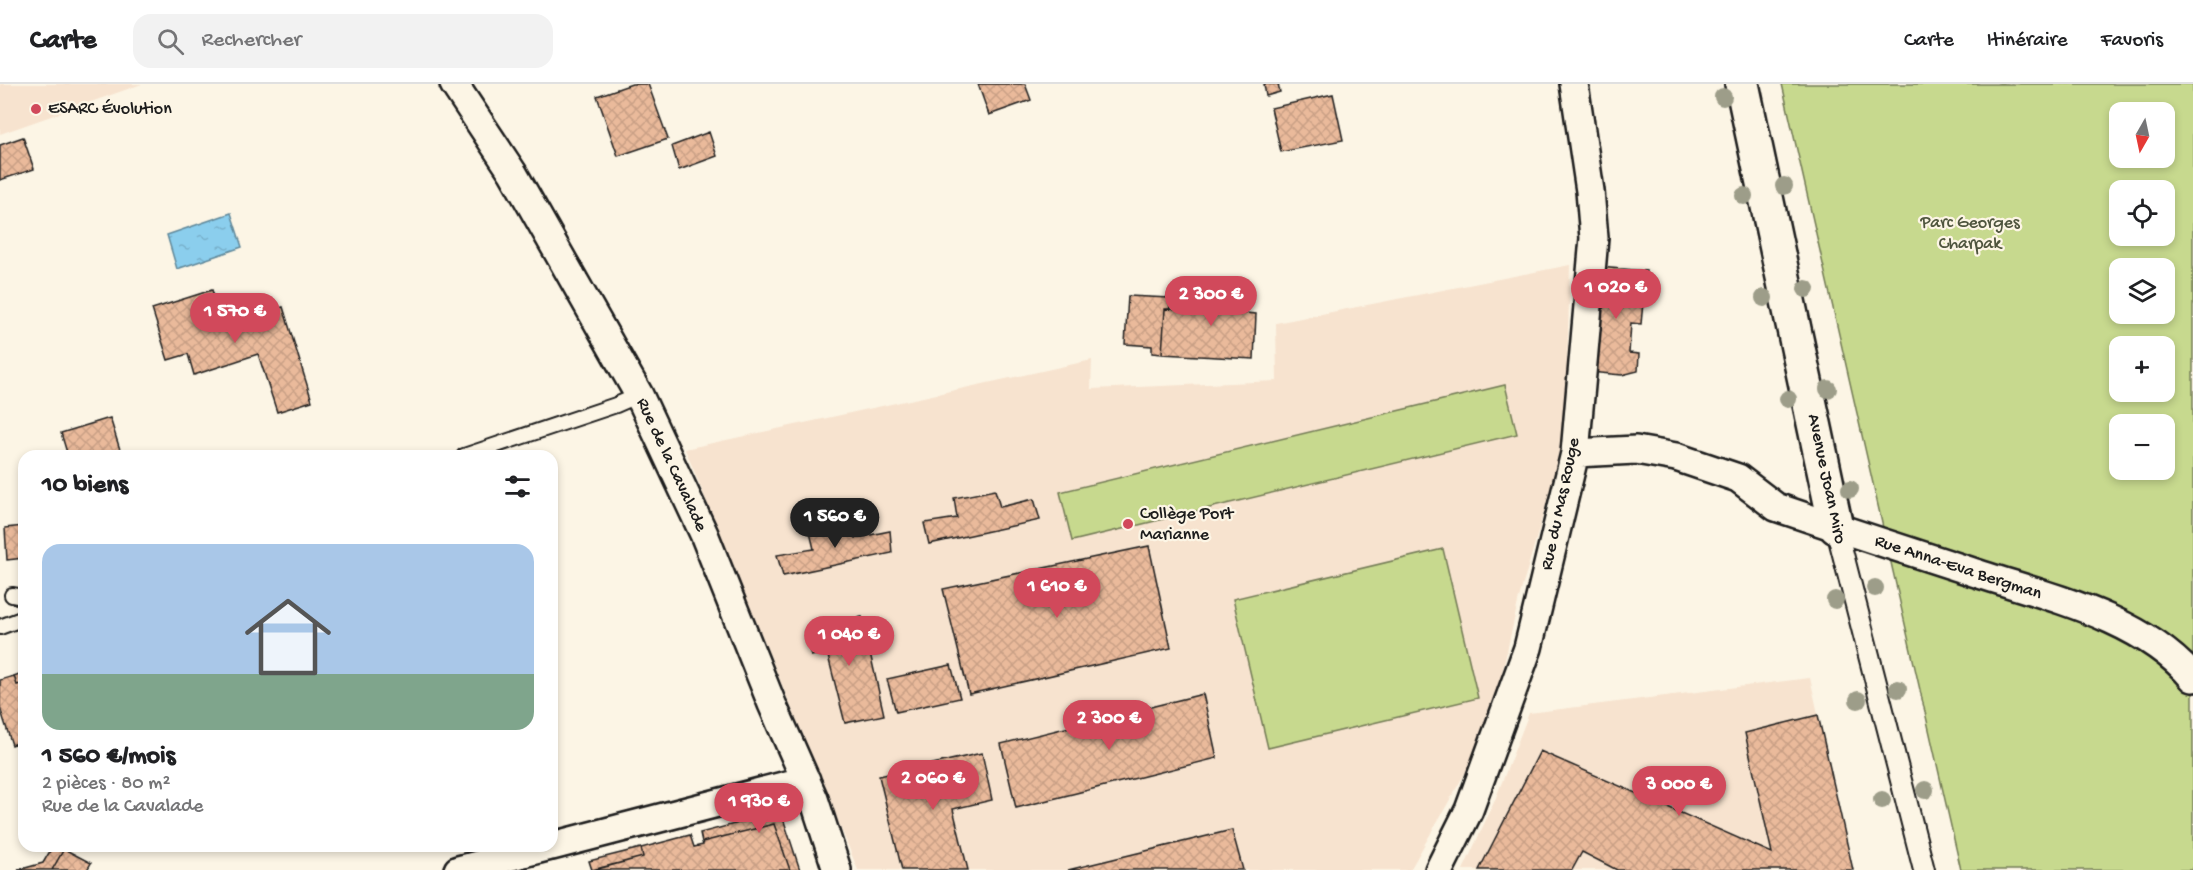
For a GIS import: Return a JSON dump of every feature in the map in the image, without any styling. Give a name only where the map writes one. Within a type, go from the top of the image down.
[{"type":"street","name":"Rue de la Cavalade","points":[[454,84],[513,173],[639,395],[704,534],[806,780],[837,870]]},
{"type":"street","name":"Rue du Mas Rouge","points":[[1439,870],[1469,810],[1528,648],[1575,453],[1594,238],[1590,191],[1574,84]]},
{"type":"street","name":"Avenue Joan Miro","points":[[1742,84],[1836,527],[1924,870]]},
{"type":"street","name":"Rue Anna-Eva Bergman","points":[[1575,453],[1636,450],[1676,457],[1738,478],[1776,507],[2088,610],[2147,638],[2185,668],[2193,678]]},
{"type":"street","points":[[558,844],[806,780]]},
{"type":"street","points":[[458,870],[528,852]]},
{"type":"lane","points":[[482,450],[616,405],[639,395]]},
{"type":"lane","points":[[0,627],[18,620]]},
{"type":"shaded area","name":"ESARC Évolution","points":[[0,84],[142,84],[0,134]]},
{"type":"shaded area","name":"Collège Port Marianne","points":[[1570,265],[1565,439],[1519,598],[1500,682],[1469,766],[1410,870],[858,870],[685,449],[1092,360],[1091,389],[1277,381],[1276,323]]},
{"type":"shaded area","points":[[1810,678],[1853,870],[1463,870],[1495,800],[1529,713]]},
{"type":"green space","name":"Parc Georges Charpak","points":[[1782,84],[2193,84],[2193,870],[1961,870]]},
{"type":"green space","points":[[1505,385],[1517,434],[1072,541],[1060,492]]},
{"type":"green space","points":[[1443,549],[1478,698],[1268,748],[1233,599]]},
{"type":"water","points":[[231,213],[242,247],[177,269],[167,235]]},
{"type":"building","points":[[632,84],[648,84],[668,139],[618,156],[597,96]]},
{"type":"building","points":[[978,84],[1025,84],[1031,100],[989,115]]},
{"type":"building","points":[[1264,84],[1278,84],[1280,92],[1266,96]]},
{"type":"building","points":[[1333,94],[1343,140],[1281,152],[1271,108]]},
{"type":"building","points":[[709,132],[717,156],[679,170],[672,146]]},
{"type":"building","points":[[23,137],[34,169],[0,180],[0,145]]},
{"type":"building","points":[[1598,267],[1646,271],[1641,324],[1631,323],[1629,353],[1639,354],[1638,371],[1622,375],[1590,372]]},
{"type":"building","points":[[1204,279],[1233,281],[1233,312],[1256,314],[1254,359],[1162,354],[1165,309],[1202,311]]},
{"type":"building","points":[[212,290],[223,325],[283,307],[312,401],[277,412],[258,354],[194,375],[188,354],[168,360],[152,309]]},
{"type":"building","points":[[1128,296],[1170,298],[1170,309],[1165,309],[1162,354],[1152,353],[1152,346],[1125,344]]},
{"type":"building","points":[[110,418],[120,450],[66,450],[61,433]]},
{"type":"building","points":[[995,490],[1000,507],[1034,499],[1040,520],[929,544],[924,523],[957,518],[954,498]]},
{"type":"building","points":[[851,521],[855,538],[890,531],[892,553],[783,576],[777,555],[814,549],[809,528]]},
{"type":"building","points":[[18,527],[18,559],[7,560],[5,528]]},
{"type":"building","points":[[1149,546],[1171,648],[969,694],[943,589]]},
{"type":"building","points":[[862,617],[884,715],[845,723],[827,652],[811,656],[805,630]]},
{"type":"building","points":[[951,665],[960,698],[896,712],[887,679]]},
{"type":"building","points":[[18,674],[18,685],[17,685],[14,676]]},
{"type":"building","points":[[14,676],[18,685],[18,742],[12,745],[0,708],[0,680]]},
{"type":"building","points":[[1203,694],[1217,758],[1016,808],[1001,744]]},
{"type":"building","points":[[1818,715],[1853,870],[1617,870],[1582,852],[1572,870],[1479,870],[1540,751],[1772,853],[1745,733]]},
{"type":"building","points":[[982,753],[992,800],[953,809],[968,870],[902,870],[879,776]]},
{"type":"building","points":[[781,812],[800,870],[790,870],[774,824],[702,842],[700,833]]},
{"type":"building","points":[[774,824],[790,870],[594,870],[643,857],[641,848],[690,835],[694,847],[703,845],[702,842]]},
{"type":"building","points":[[1232,830],[1243,870],[1068,870]]},
{"type":"building","points":[[641,848],[643,857],[592,870],[589,861]]},
{"type":"building","points":[[49,852],[62,852],[52,870],[18,870],[43,863]]},
{"type":"building","points":[[62,852],[70,852],[91,863],[87,870],[52,870]]},
{"type":"place","name":"ESARC Évolution","points":[[36,109]]},
{"type":"place","name":"Collège Port Marianne","points":[[1128,524]]}]
